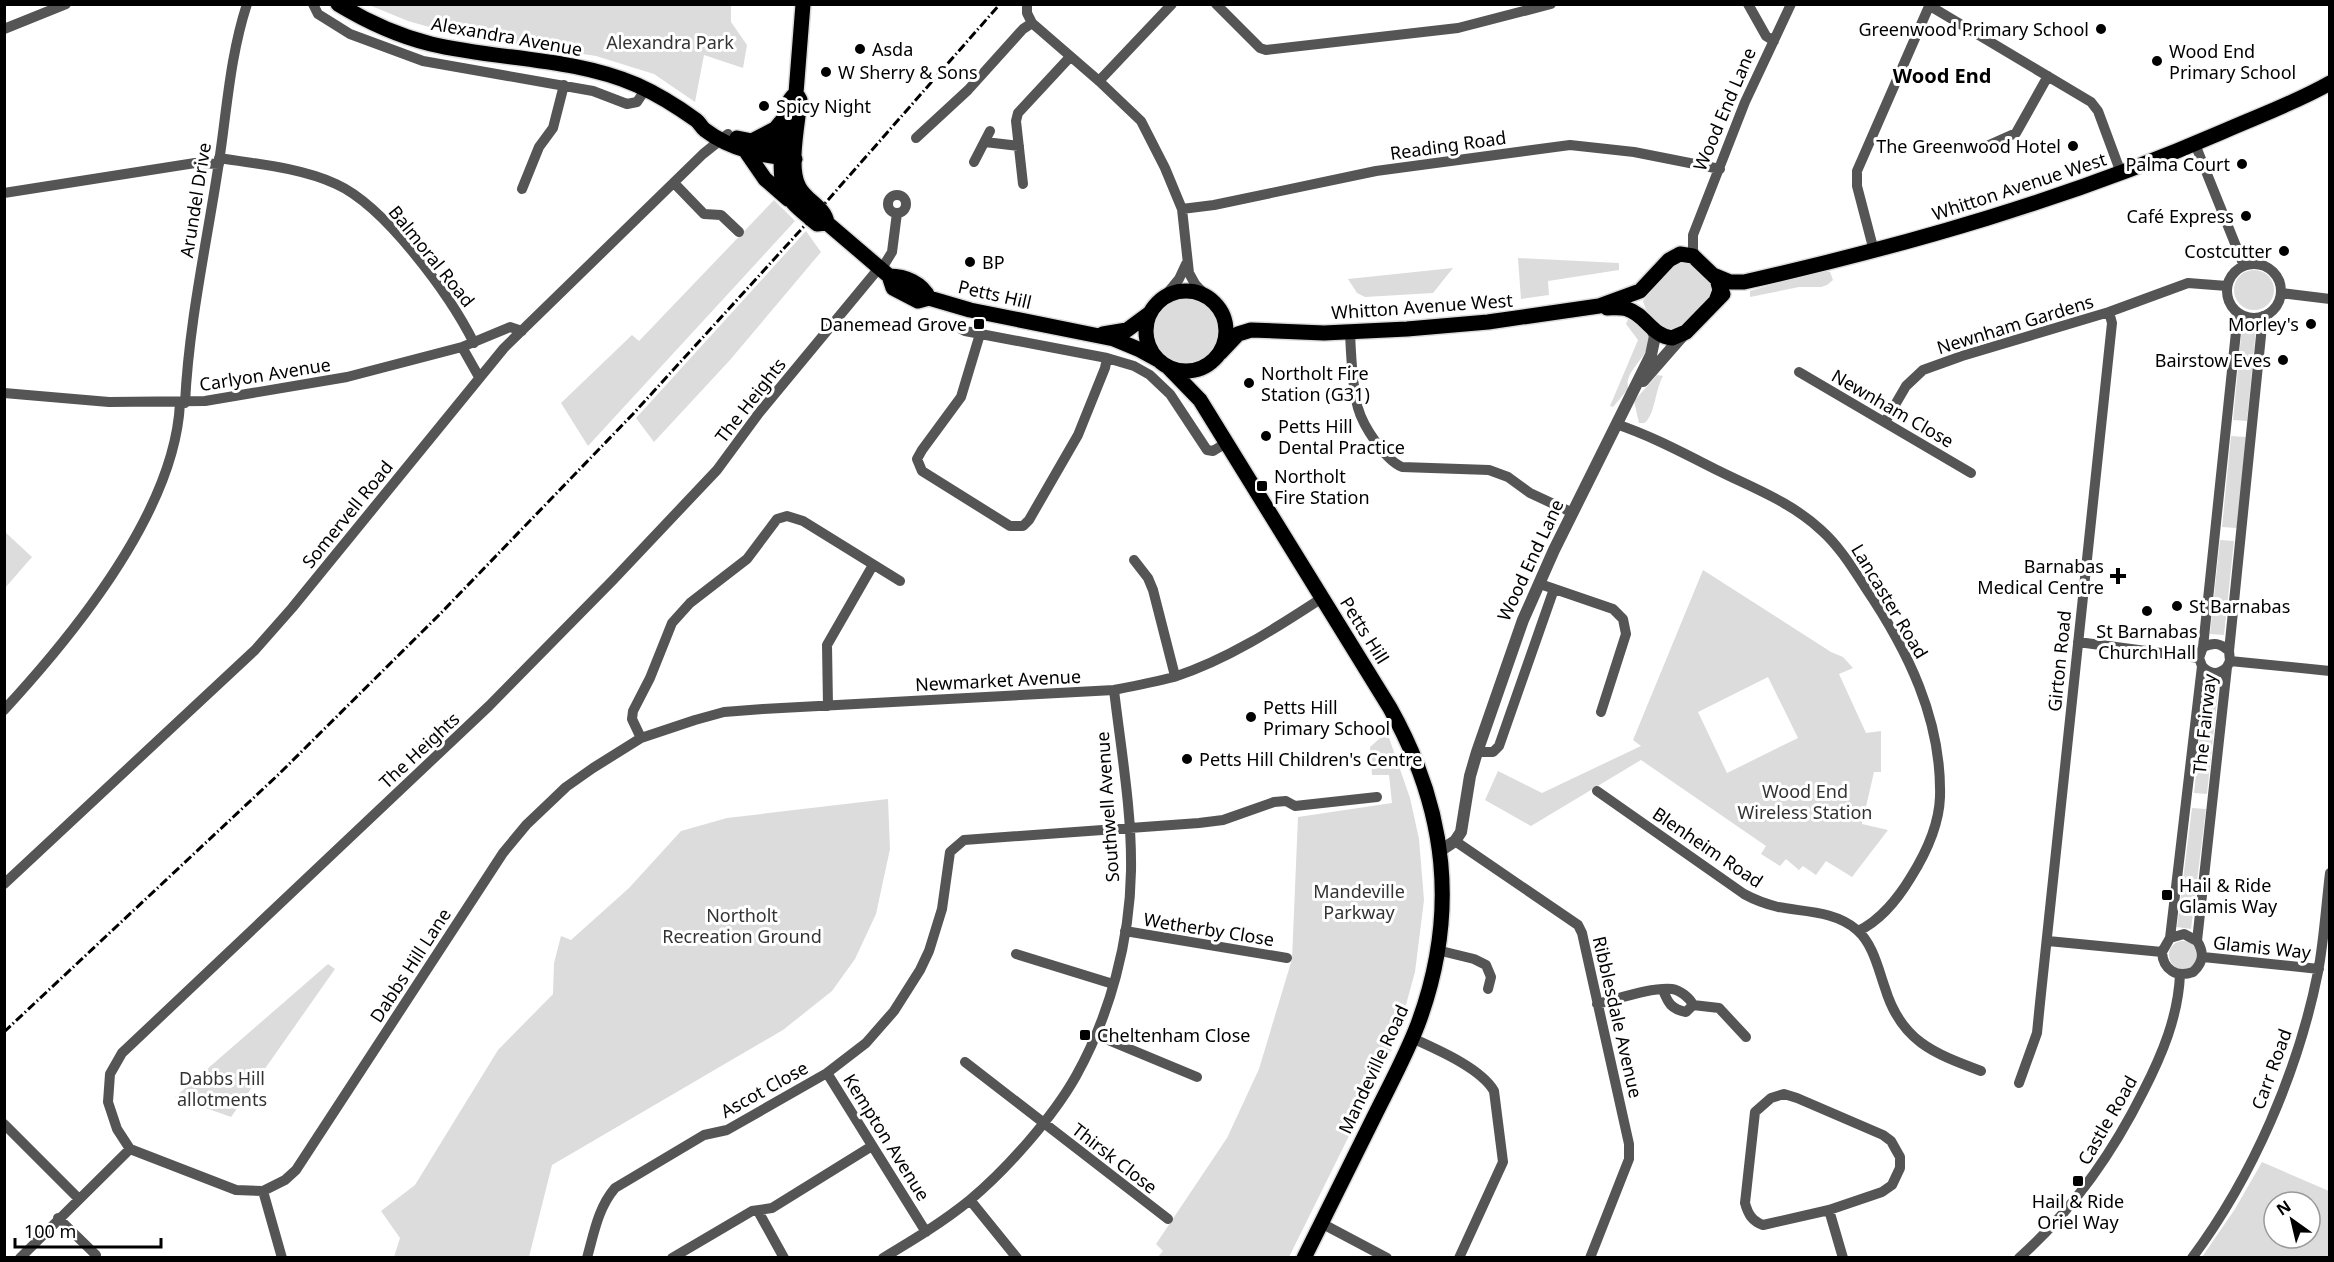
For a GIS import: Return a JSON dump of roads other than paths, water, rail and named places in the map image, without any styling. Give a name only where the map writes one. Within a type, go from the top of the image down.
[{"type":"main road","name":"Alexandra Avenue","points":[[338,4],[372,23],[430,44],[600,73],[645,90],[714,132],[763,155],[789,153]]},
{"type":"main road","points":[[793,202],[782,183],[800,99],[796,93],[803,4]]},
{"type":"main road","name":"Whitton Avenue West","points":[[1703,313],[1731,288],[1744,282],[1874,251],[2009,212],[2121,173],[2195,144],[2279,110],[2330,83]]},
{"type":"main road","points":[[787,116],[775,129],[748,146],[771,185],[817,224],[826,223],[826,215],[807,198],[798,185],[789,153],[787,116],[790,99],[796,93]]},
{"type":"main road","name":"Petts Hill","points":[[826,223],[883,271],[893,288],[918,301],[929,298],[970,310],[1089,333],[1129,344],[1164,364],[1200,400],[1390,708],[1409,744],[1431,804],[1440,851]]},
{"type":"main road","points":[[1669,260],[1674,256],[1687,254],[1697,260],[1717,279],[1720,290],[1716,301]]},
{"type":"main road","name":"Whitton Avenue West","points":[[1210,299],[1239,324],[1258,330],[1305,333],[1350,332],[1478,323],[1588,308],[1617,301],[1640,291],[1669,260]]},
{"type":"main road","name":"Whitton Avenue West","points":[[1713,275],[1730,282],[1744,282]]},
{"type":"main road","points":[[1640,291],[1634,300],[1636,311],[1651,327],[1664,337],[1672,338],[1686,332]]},
{"type":"main road","points":[[1200,400],[1198,382],[1216,358],[1226,338],[1225,322],[1210,299],[1184,292],[1168,296],[1157,306],[1147,333],[1150,349],[1164,364],[1185,371],[1204,367],[1216,358]]},
{"type":"main road","name":"Petts Hill","points":[[1089,333],[1109,334],[1127,330],[1141,322],[1157,306]]},
{"type":"main road","name":"Whitton Avenue West","points":[[1588,308],[1627,309],[1639,315]]},
{"type":"main road","name":"Wood End Lane","points":[[1686,332],[1703,313]]},
{"type":"main road","name":"Whitton Avenue West","points":[[1216,358],[1238,334],[1258,330]]},
{"type":"main road","name":"Mandeville Road","points":[[1304,1257],[1412,1038],[1426,997],[1437,950],[1442,896],[1440,851]]},
{"type":"street","points":[[4,29],[66,4]]},
{"type":"street","name":"Arundel Drive","points":[[4,710],[44,665],[93,601],[135,539],[168,467],[183,403],[197,291],[219,161],[231,66],[247,4]]},
{"type":"street","points":[[313,4],[318,14],[350,34],[423,61],[564,85],[593,91],[633,104],[645,90]]},
{"type":"street","points":[[1099,81],[1172,4]]},
{"type":"street","points":[[1216,4],[1260,48],[1266,50],[1458,28],[1551,4]]},
{"type":"street","points":[[1748,4],[1766,36],[1774,41]]},
{"type":"street","name":"Wood End Lane","points":[[1669,260],[1689,239],[1695,229],[1745,102],[1791,4]]},
{"type":"street","points":[[1874,251],[1857,186],[1857,171],[1930,5],[2091,102],[2098,111],[2121,173]]},
{"type":"street","points":[[1027,9],[1032,23],[1141,121],[1166,168],[1182,209],[1187,258],[1192,279],[1210,299]]},
{"type":"street","points":[[916,138],[968,90],[1023,29],[1032,23]]},
{"type":"street","points":[[1023,184],[1016,121],[1018,113],[1070,57]]},
{"type":"street","points":[[1989,145],[2016,133],[2048,76]]},
{"type":"street","points":[[522,189],[539,147],[553,128],[564,85]]},
{"type":"street","points":[[974,162],[990,131]]},
{"type":"street","name":"Somervell Road","points":[[4,884],[255,651],[479,377],[522,331],[703,154],[714,132]]},
{"type":"street","points":[[985,142],[1019,146]]},
{"type":"street","points":[[2195,144],[2244,266]]},
{"type":"street","name":"Reading Road","points":[[1182,209],[1214,206],[1376,171],[1570,145],[1634,152],[1720,169]]},
{"type":"street","name":"Balmoral Road","points":[[4,193],[219,161],[313,176],[336,184],[354,195],[383,220],[422,264],[452,304],[474,343]]},
{"type":"street","points":[[674,183],[704,214],[721,215],[739,232]]},
{"type":"street","name":"The Heights","points":[[130,1149],[117,1129],[108,1102],[110,1074],[122,1053],[489,706],[717,470],[759,413],[883,271],[892,252],[897,213]]},
{"type":"street","name":"Wood End Lane","points":[[1695,229],[1692,246],[1697,260]]},
{"type":"street","points":[[1157,306],[1182,275],[1187,258]]},
{"type":"street","points":[[2256,264],[2269,268],[2280,284],[2281,293],[2274,308],[2263,316],[2248,317],[2238,313],[2230,303],[2227,286],[2235,271],[2244,266],[2256,264]]},
{"type":"street","name":"Newnham Gardens","points":[[1885,422],[1905,386],[1923,370],[2109,312],[2188,283],[2227,286]]},
{"type":"street","points":[[2281,293],[2330,299]]},
{"type":"street","name":"Girton Road","points":[[2019,1083],[2037,1033],[2048,941],[2112,323],[2109,312]]},
{"type":"street","name":"The Fairway","points":[[2162,952],[2170,938],[2238,313]]},
{"type":"street","name":"The Fairway","points":[[2203,957],[2198,941],[2263,316]]},
{"type":"street","points":[[960,326],[965,331],[1107,358],[1134,366],[1157,381],[1179,405],[1209,451],[1226,443]]},
{"type":"street","name":"Carlyon Avenue","points":[[4,393],[109,402],[183,403],[283,390],[347,378],[462,347],[510,327],[522,331]]},
{"type":"street","name":"Wood End Lane","points":[[1455,841],[1462,826],[1470,776],[1477,752],[1523,620],[1653,349],[1655,336],[1651,327]]},
{"type":"street","points":[[1350,332],[1357,406],[1386,457],[1393,464],[1402,467],[1498,472],[1530,493],[1573,513]]},
{"type":"street","name":"Wood End Lane","points":[[1634,391],[1686,332]]},
{"type":"street","points":[[980,334],[961,397],[921,450],[917,459],[922,471],[1010,526],[1023,526],[1029,520],[1078,435],[1107,358]]},
{"type":"street","points":[[462,347],[479,377]]},
{"type":"street","name":"Newnham Close","points":[[1799,372],[1971,473]]},
{"type":"street","name":"Lancaster Road","points":[[1617,424],[1648,435],[1766,492],[1808,518],[1835,543],[1851,565],[1905,653],[1929,712],[1937,758],[1940,797],[1933,833],[1925,854],[1913,874],[1901,893],[1869,926],[1858,931]]},
{"type":"street","points":[[641,738],[632,718],[633,711],[650,678],[672,623],[690,603],[747,559],[777,519],[787,516],[794,517],[900,581]]},
{"type":"street","points":[[1134,560],[1148,578],[1153,591],[1175,676]]},
{"type":"street","points":[[828,706],[827,645],[873,564]]},
{"type":"street","points":[[1540,584],[1613,609],[1623,619],[1626,634],[1601,712]]},
{"type":"street","name":"Wood End Lane","points":[[1477,752],[1493,752],[1499,746],[1554,589]]},
{"type":"street","name":"Newmarket Avenue","points":[[657,732],[724,712],[1114,690],[1175,676],[1227,655],[1322,598]]},
{"type":"street","points":[[2078,642],[2201,657]]},
{"type":"street","points":[[2201,657],[2210,643],[2218,643],[2229,660]]},
{"type":"street","points":[[2201,657],[2209,672],[2214,674],[2223,671],[2229,660]]},
{"type":"street","points":[[2229,660],[2330,671]]},
{"type":"street","name":"Southwell Avenue","points":[[883,1257],[926,1232],[970,1200],[1016,1156],[1076,1077],[1096,1035],[1113,984],[1125,931],[1131,870],[1129,828],[1114,690]]},
{"type":"street","name":"Dabbs Hill Lane","points":[[263,1191],[285,1180],[296,1170],[503,853],[527,824],[566,788],[641,738],[657,732]]},
{"type":"street","name":"Blenheim Road","points":[[1597,791],[1744,894],[1767,904],[1827,914],[1845,921],[1858,931],[1875,957],[1889,1000],[1908,1031],[1930,1051],[1981,1071]]},
{"type":"street","points":[[1129,828],[1223,820],[1286,801],[1295,806],[1377,797]]},
{"type":"street","name":"Kempton Avenue","points":[[926,1232],[827,1073],[849,1058],[881,1027],[908,992],[937,930],[948,860],[950,852],[957,844],[964,840],[1129,828]]},
{"type":"street","points":[[1440,851],[1455,841]]},
{"type":"street","name":"Ribblesdale Avenue","points":[[1455,841],[1578,925],[1627,1130],[1629,1159],[1590,1257]]},
{"type":"street","name":"Carr Road","points":[[2192,1257],[2232,1195],[2272,1116],[2301,1034],[2319,969],[2330,873]]},
{"type":"street","name":"Wetherby Close","points":[[1125,931],[1287,958]]},
{"type":"street","points":[[2170,938],[2184,934],[2198,941]]},
{"type":"street","points":[[2048,941],[2162,952],[2166,966],[2170,971],[2180,975],[2193,972],[2198,968],[2203,957]]},
{"type":"street","points":[[1437,950],[1473,959],[1486,965],[1491,977],[1488,989]]},
{"type":"street","points":[[1016,954],[1113,984]]},
{"type":"street","name":"Glamis Way","points":[[2203,957],[2319,969]]},
{"type":"street","name":"Castle Road","points":[[2019,1257],[2061,1218],[2080,1195],[2105,1160],[2128,1121],[2149,1080],[2170,1030],[2179,996],[2180,975]]},
{"type":"street","points":[[1597,1004],[1673,989],[1690,999],[1694,1005]]},
{"type":"street","points":[[1663,990],[1668,1005],[1678,1011],[1686,1012],[1694,1005],[1719,1008],[1746,1037]]},
{"type":"street","points":[[1096,1035],[1197,1077]]},
{"type":"street","points":[[1412,1038],[1475,1071],[1489,1082],[1494,1091],[1503,1162],[1459,1257]]},
{"type":"street","name":"Thirsk Close","points":[[965,1062],[1168,1219]]},
{"type":"street","name":"Ascot Close","points":[[587,1257],[606,1199],[615,1188],[704,1135],[727,1130],[827,1073]]},
{"type":"street","points":[[1784,1094],[1797,1098],[1882,1135],[1891,1141],[1896,1149],[1900,1168],[1892,1185],[1882,1192],[1829,1210],[1762,1225],[1755,1222],[1748,1212],[1745,1203],[1755,1112],[1771,1098],[1784,1094]]},
{"type":"street","points":[[4,1124],[79,1199]]},
{"type":"street","points":[[674,1256],[752,1211],[772,1208],[872,1146]]},
{"type":"street","points":[[20,1257],[130,1149],[236,1190],[263,1191],[282,1257]]},
{"type":"street","points":[[970,1200],[1017,1257]]},
{"type":"street","points":[[1829,1210],[1843,1257]]},
{"type":"street","points":[[760,1211],[784,1257]]},
{"type":"street","points":[[58,1218],[96,1257]]},
{"type":"street","points":[[1321,1223],[1387,1257]]},
{"type":"railway","points":[[4,1032],[279,774],[440,614],[633,414],[828,200],[1000,4]]},
{"type":"place","name":"Greenwood Primary School","points":[[2101,29]]},
{"type":"place","name":"Asda","points":[[860,49]]},
{"type":"place","name":"Wood End Primary School","points":[[2157,61]]},
{"type":"place","name":"W Sherry & Sons","points":[[826,72]]},
{"type":"place","name":"Spicy Night","points":[[764,106]]},
{"type":"place","name":"The Greenwood Hotel","points":[[2073,146]]},
{"type":"place","name":"Palma Court","points":[[2242,164]]},
{"type":"place","name":"Café Express","points":[[2246,216]]},
{"type":"place","name":"Costcutter","points":[[2284,251]]},
{"type":"place","name":"BP","points":[[970,262]]},
{"type":"place","name":"Danemead Grove","points":[[979,324]]},
{"type":"place","name":"Morley's","points":[[2311,324]]},
{"type":"place","name":"Bairstow Eves","points":[[2283,360]]},
{"type":"place","name":"Northolt Fire Station (G31)","points":[[1249,383]]},
{"type":"place","name":"Petts Hill Dental Practice","points":[[1266,436]]},
{"type":"place","name":"Northolt Fire Station","points":[[1262,486]]},
{"type":"place","name":"Barnabas Medical Centre","points":[[2118,576]]},
{"type":"place","name":"St Barnabas","points":[[2177,606]]},
{"type":"place","name":"St Barnabas Church Hall","points":[[2147,611]]},
{"type":"place","name":"Petts Hill Primary School","points":[[1251,717]]},
{"type":"place","name":"Petts Hill Children's Centre","points":[[1187,759]]},
{"type":"place","name":"Hail & Ride Glamis Way","points":[[2167,895]]},
{"type":"place","name":"Cheltenham Close","points":[[1085,1035]]},
{"type":"place","name":"Hail & Ride Oriel Way","points":[[2078,1181]]},
{"type":"district","name":"Wood End","points":[[1942,75]]},
{"type":"park label","name":"Alexandra Park","points":[[670,42]]},
{"type":"park label","name":"Wood End Wireless Station","points":[[1805,801]]},
{"type":"park label","name":"Mandeville Parkway","points":[[1359,901]]},
{"type":"park label","name":"Northolt Recreation Ground","points":[[742,925]]},
{"type":"park label","name":"Dabbs Hill allotments","points":[[222,1088]]}]
